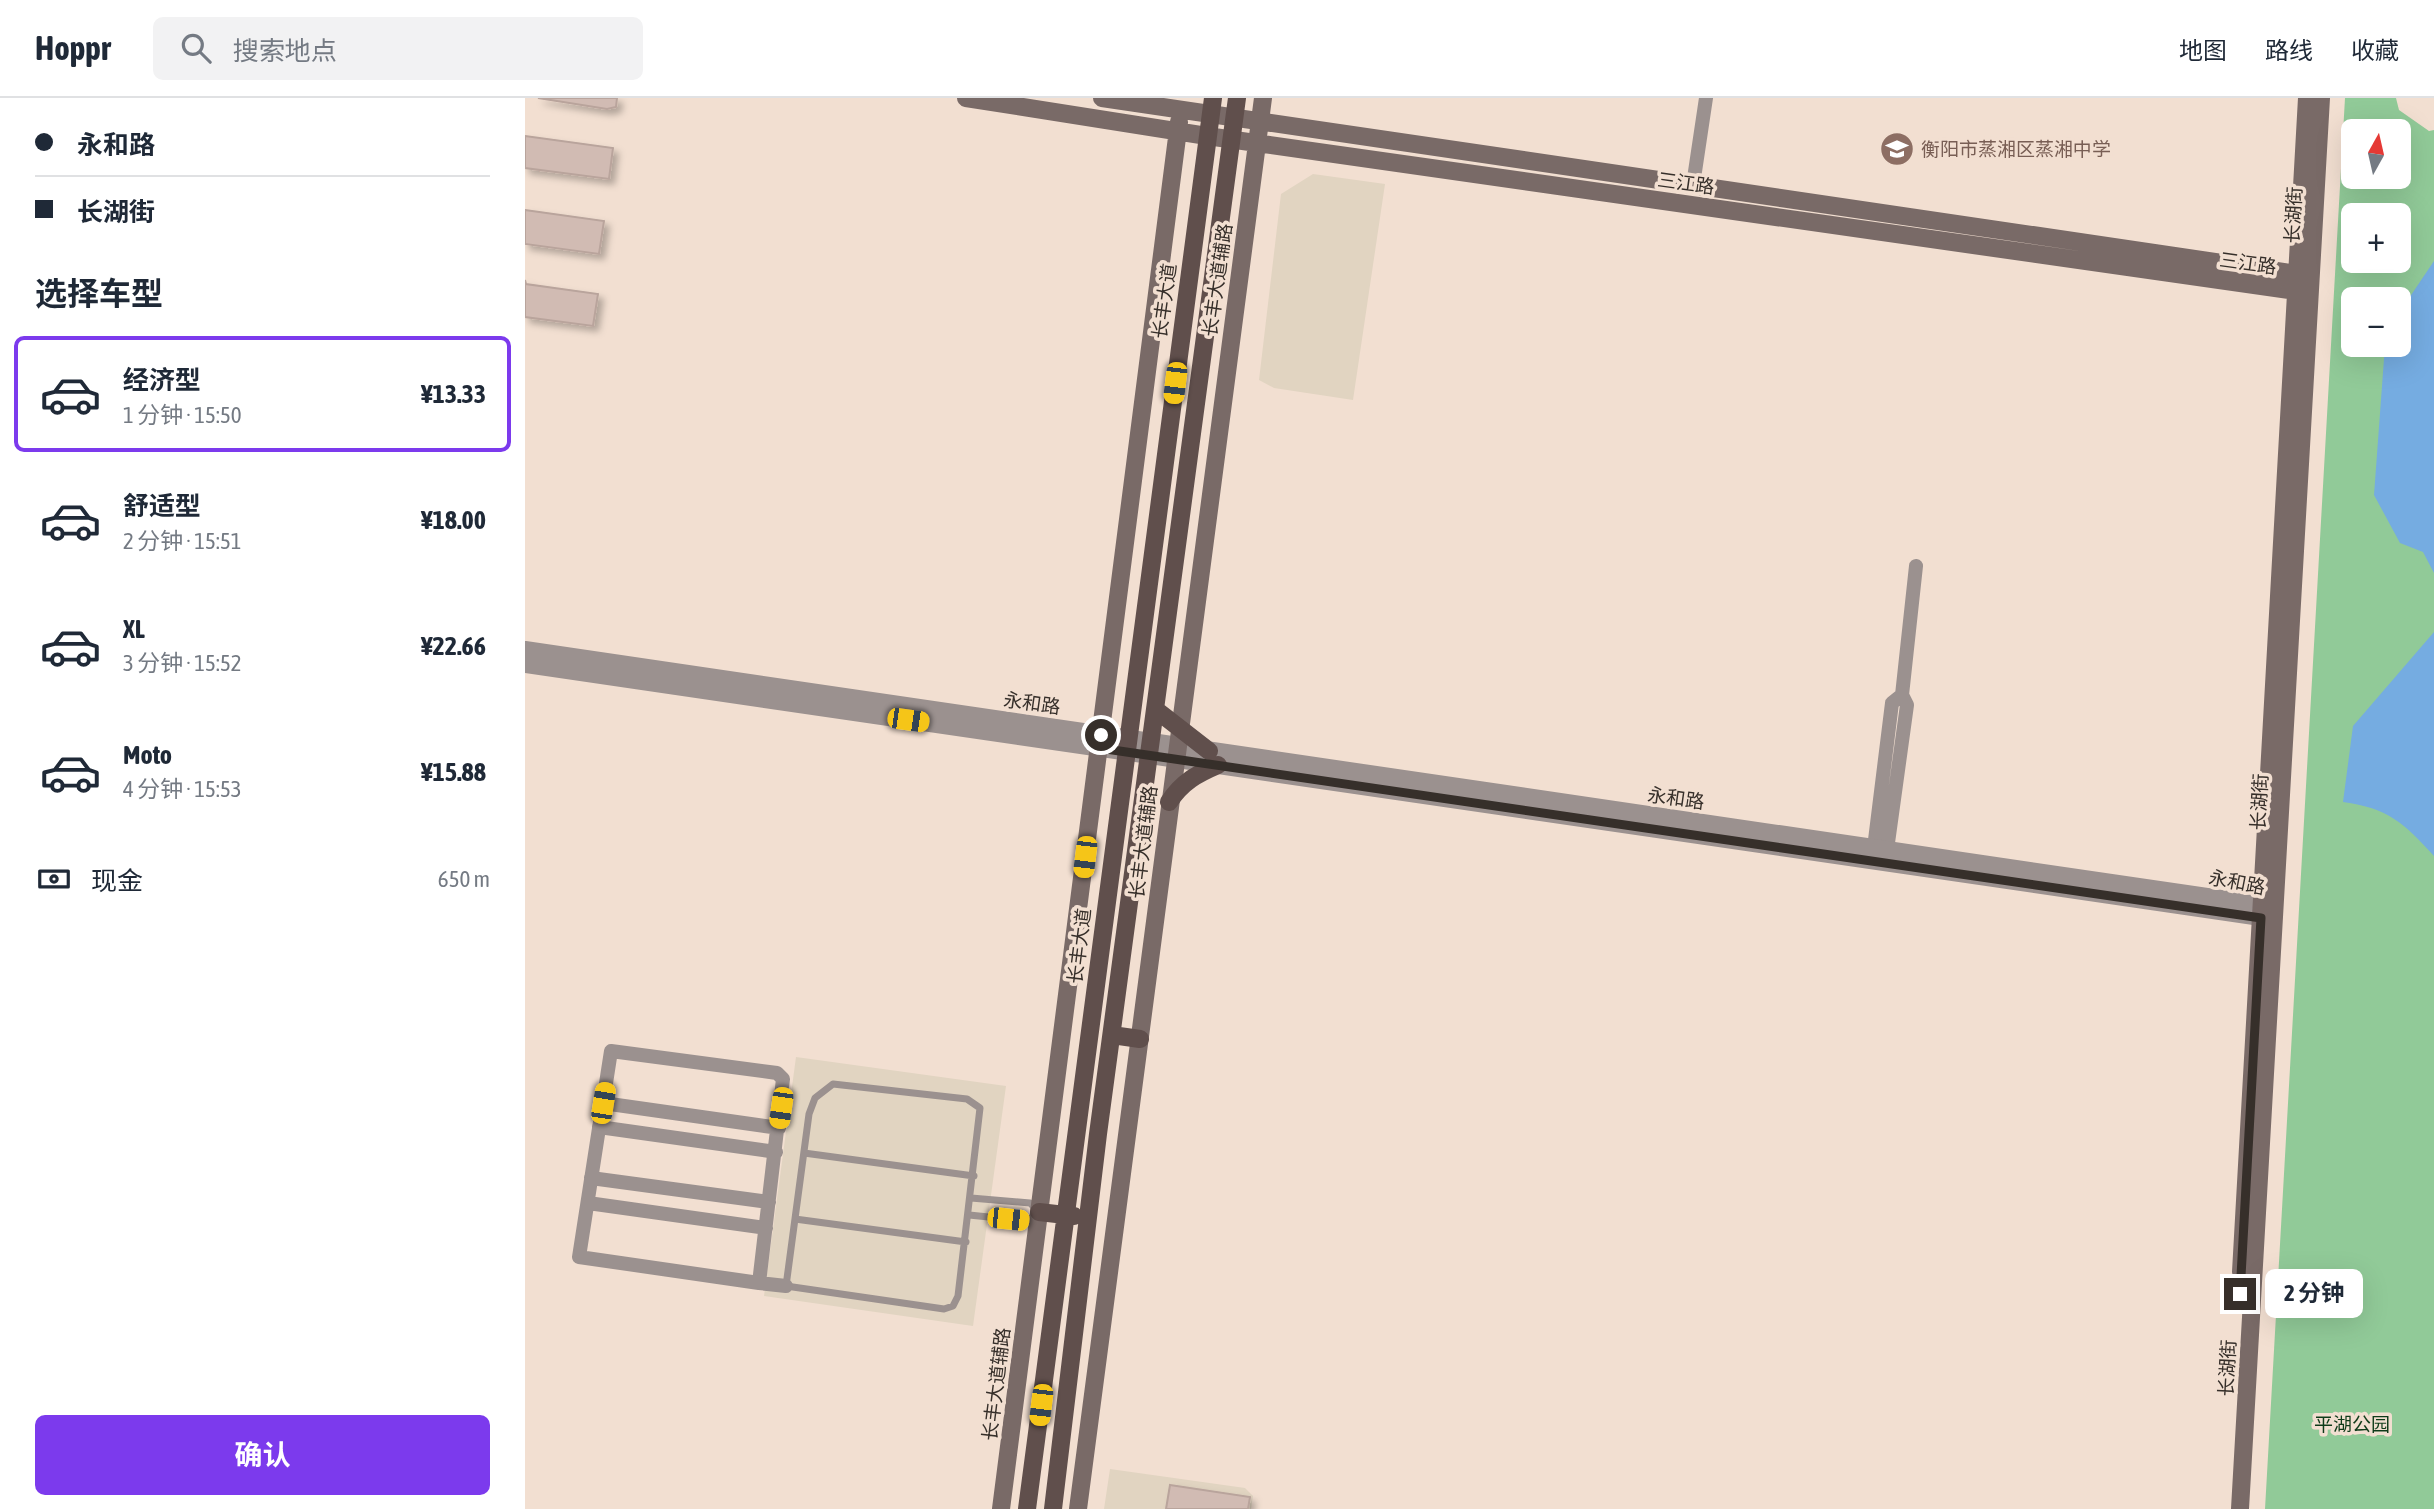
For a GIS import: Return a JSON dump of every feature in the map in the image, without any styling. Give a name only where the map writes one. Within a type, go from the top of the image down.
[{"type":"main road","name":"三江路","points":[[966,98],[1257,143],[2301,283]]},
{"type":"main road","name":"三江路","points":[[1102,98],[1212,106],[1234,118],[1693,185],[2301,283]]},
{"type":"main road","points":[[1053,1509],[1088,1218],[1237,98]]},
{"type":"main road","name":"长丰大道辅路","points":[[1078,1509],[1263,98]]},
{"type":"main road","name":"长湖街","points":[[2228,1509],[2266,912],[2301,283],[2307,98]]},
{"type":"main road","name":"长湖街","points":[[2301,283],[2321,98]]},
{"type":"main road","name":"长丰大道辅路","points":[[1001,1509],[1182,104]]},
{"type":"main road","name":"长丰大道","points":[[1027,1509],[1212,106]]},
{"type":"main road","points":[[1155,709],[1214,758],[1178,788],[1169,802]]},
{"type":"main road","name":"长湖街","points":[[2240,1509],[2266,912]]},
{"type":"main road","points":[[1112,1035],[1140,1039]]},
{"type":"main road","points":[[1039,1212],[1088,1218]]},
{"type":"street","points":[[1693,185],[1706,98]]},
{"type":"street","points":[[1880,853],[1907,705],[1902,695],[1916,566]]},
{"type":"street","name":"永和路","points":[[525,650],[1100,741],[1880,853],[2266,912]]},
{"type":"street","name":"永和路","points":[[525,664],[1100,741]]},
{"type":"street","points":[[759,1283],[784,1089],[783,1079],[777,1073],[611,1051],[579,1257],[759,1283],[786,1286]]},
{"type":"street","points":[[603,1103],[779,1128]]},
{"type":"street","points":[[599,1127],[776,1152]]},
{"type":"street","points":[[591,1178],[769,1202]]},
{"type":"street","points":[[588,1203],[766,1228]]},
{"type":"lane","points":[[833,1084],[967,1099],[981,1108],[974,1176],[958,1296],[953,1306],[944,1309],[786,1286],[804,1153],[815,1098],[833,1084]]},
{"type":"lane","points":[[804,1153],[974,1176]]},
{"type":"lane","points":[[969,1215],[1027,1221],[1039,1212],[1030,1203],[971,1198]]},
{"type":"lane","points":[[795,1219],[965,1242]]},
{"type":"shaded area","points":[[1313,174],[1385,184],[1353,400],[1274,388],[1259,380],[1281,194]]},
{"type":"shaded area","points":[[796,1057],[1006,1086],[973,1326],[764,1296]]},
{"type":"shaded area","points":[[1110,1469],[1245,1488],[1253,1496],[1251,1509],[1104,1509]]},
{"type":"green space","name":"平湖公园","points":[[2345,98],[2396,98],[2399,110],[2429,131],[2434,130],[2434,1509],[2265,1509],[2341,169],[2341,189],[2411,189],[2411,119],[2344,119]]},
{"type":"water","points":[[2434,261],[2434,573],[2423,552],[2400,543],[2374,495],[2384,357],[2411,357],[2411,295]]},
{"type":"water","points":[[2434,632],[2434,856],[2404,826],[2384,813],[2343,802],[2353,726]]},
{"type":"building","points":[[538,98],[617,98],[616,107],[607,109]]},
{"type":"building","points":[[525,136],[613,148],[609,179],[525,168]]},
{"type":"building","points":[[525,210],[604,221],[599,254],[525,244]]},
{"type":"building","points":[[525,280],[526,284],[598,294],[593,326],[525,317]]},
{"type":"building","points":[[1170,1485],[1250,1497],[1248,1509],[1166,1509]]},
{"type":"place","name":"衡阳市蒸湘区蒸湘中学","points":[[1897,149]]},
{"type":"route","points":[[1101,735],[1099,748],[2261,918],[2240,1294]]}]
